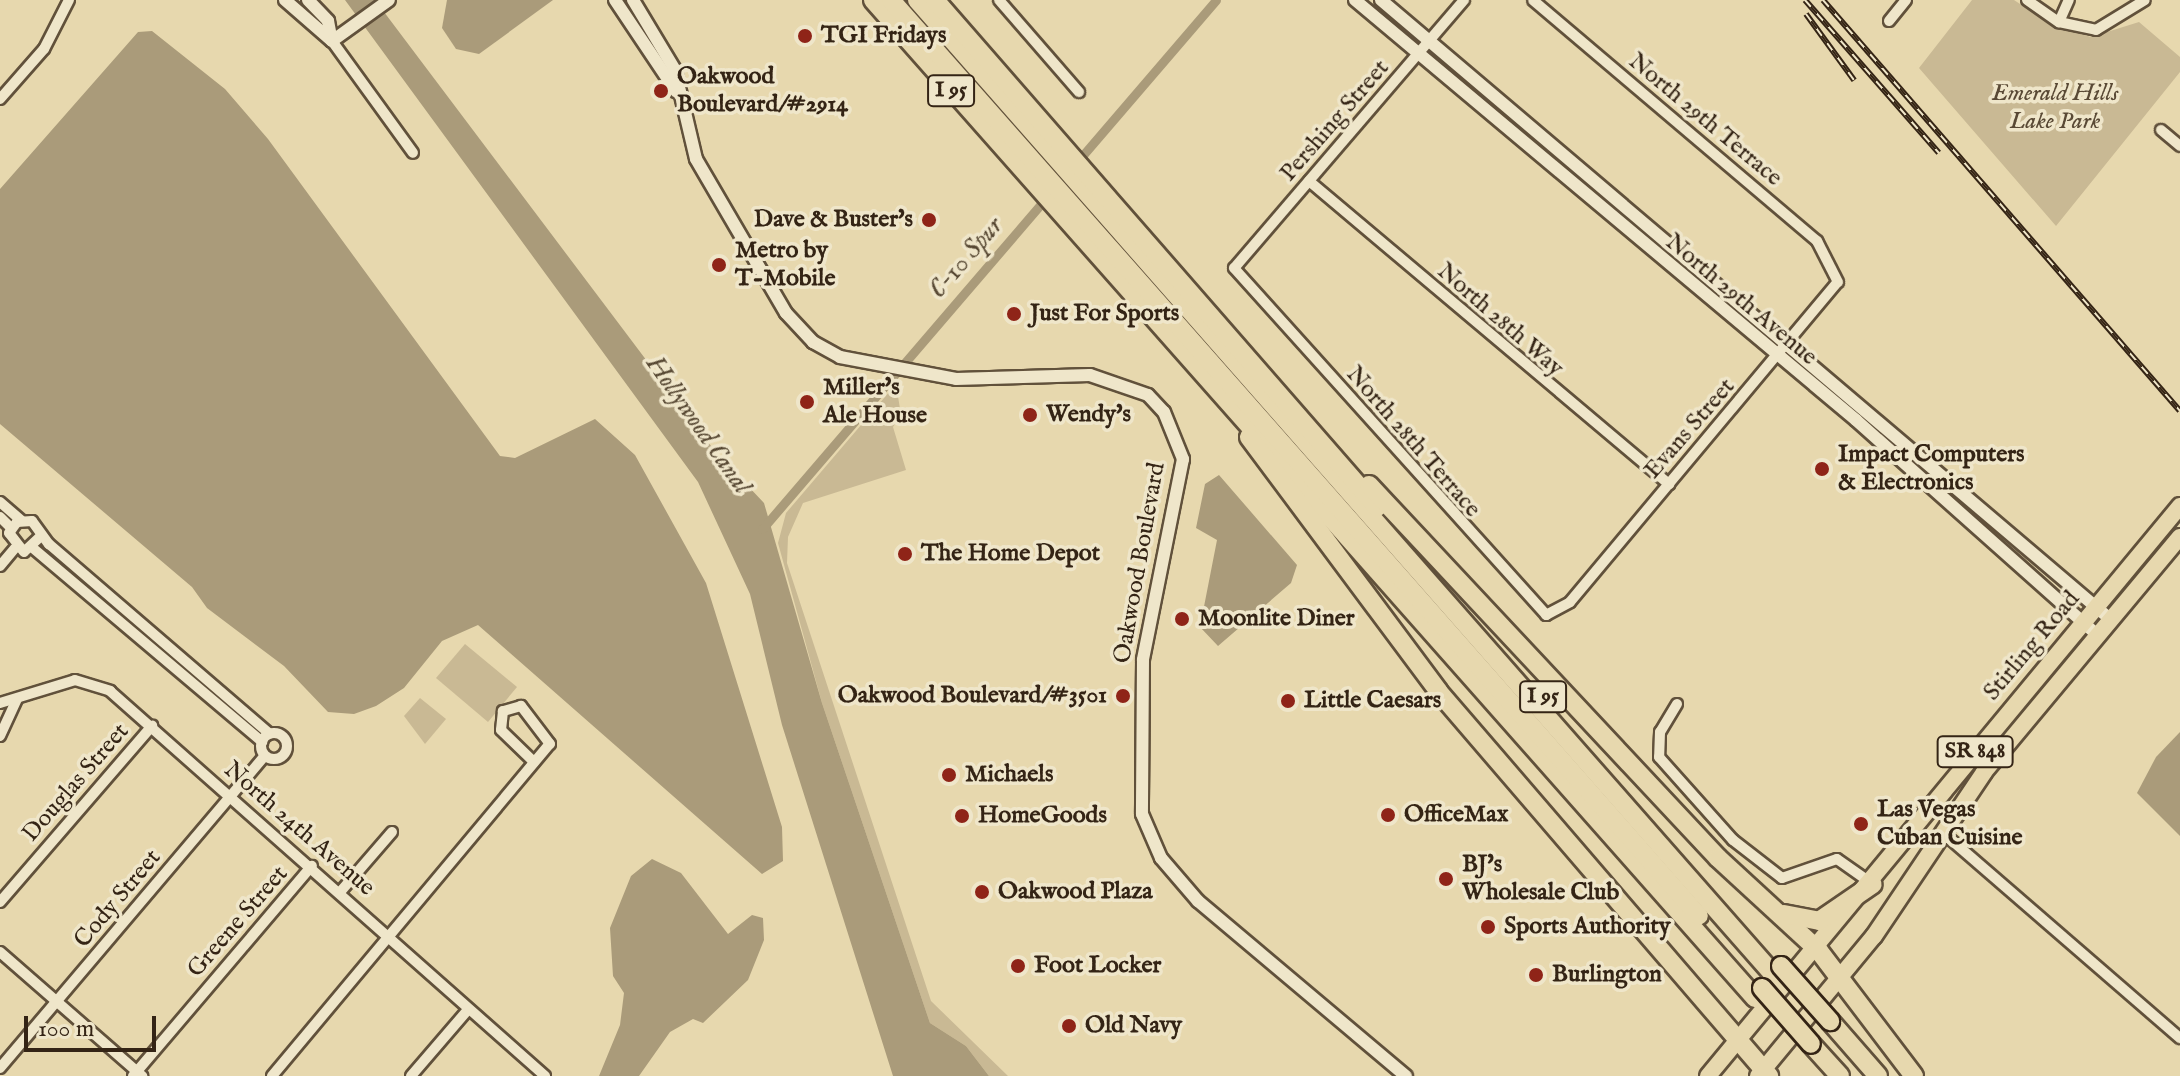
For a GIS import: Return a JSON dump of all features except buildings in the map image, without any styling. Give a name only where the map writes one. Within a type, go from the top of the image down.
[{"type":"highway","name":"I 95","points":[[873,0],[1047,164],[1333,456],[1817,1037],[1878,1076]]},
{"type":"highway","points":[[891,0],[1047,164]]},
{"type":"highway","points":[[917,0],[1047,164]]},
{"type":"highway","name":"I 95","points":[[935,0],[970,40],[1047,164],[1076,197],[1238,417],[1768,981],[1817,1037],[1824,1076]]},
{"type":"highway","points":[[946,0],[970,40]]},
{"type":"highway","points":[[1076,197],[1768,981]]},
{"type":"highway","points":[[1238,417],[1263,465],[1438,691],[1740,1041],[1763,1074]]},
{"type":"highway","points":[[1333,456],[1385,498],[1771,907],[1819,951],[1914,1076]]},
{"type":"highway","points":[[1771,907],[1819,921],[1873,884]]},
{"type":"highway","points":[[1817,1037],[1840,1076]]},
{"type":"highway","points":[[1817,1037],[1865,1076]]},
{"type":"main road","name":"Stirling Road","points":[[1708,1076],[1819,951],[2082,624],[2179,511]]},
{"type":"main road","name":"Stirling Road","points":[[1763,1074],[1841,979],[1942,832],[2097,635],[2180,537]]},
{"type":"street","points":[[0,99],[44,49],[69,0]]},
{"type":"street","points":[[285,0],[332,41],[413,153]]},
{"type":"street","points":[[308,0],[328,21],[332,41]]},
{"type":"street","name":"Oakwood Boulevard","points":[[615,0],[676,91]]},
{"type":"street","name":"Oakwood Boulevard","points":[[633,0],[675,70],[676,91],[696,159],[786,313],[822,348],[888,367],[995,382],[1090,375],[1148,395],[1164,412],[1183,459],[1143,660],[1142,814],[1161,858],[1198,901],[1406,1076]]},
{"type":"street","name":"North 29th Avenue","points":[[1355,0],[1776,361],[1857,421],[2097,635]]},
{"type":"street","name":"North 29th Avenue","points":[[1381,0],[2110,619]]},
{"type":"street","name":"Pershing Street","points":[[1234,268],[1464,0]]},
{"type":"street","name":"North 29th Terrace","points":[[1533,0],[1817,241],[1838,282]]},
{"type":"street","points":[[1889,21],[1906,0]]},
{"type":"street","points":[[2027,0],[2059,22],[2113,25],[2145,0]]},
{"type":"street","points":[[2059,22],[2069,0]]},
{"type":"street","points":[[1001,1],[1079,92]]},
{"type":"street","points":[[332,41],[387,2]]},
{"type":"street","points":[[2161,130],[2180,146]]},
{"type":"street","name":"North 28th Way","points":[[1309,181],[1669,484]]},
{"type":"street","name":"North 28th Terrace","points":[[1234,268],[1535,611],[1557,613],[1570,602]]},
{"type":"street","name":"Evans Street","points":[[1570,602],[1776,361],[1838,282]]},
{"type":"street","points":[[0,502],[21,520],[32,521],[41,536],[266,738]]},
{"type":"street","points":[[0,517],[11,528],[15,548]]},
{"type":"street","points":[[11,528],[21,520]]},
{"type":"street","points":[[34,549],[41,536]]},
{"type":"street","points":[[15,548],[34,549],[266,738]]},
{"type":"street","points":[[0,566],[15,548]]},
{"type":"street","name":"North 24th Avenue","points":[[0,703],[75,680],[110,691],[341,891],[467,1011],[545,1076]]},
{"type":"street","points":[[0,736],[17,699]]},
{"type":"street","points":[[1677,704],[1660,732],[1659,757],[1733,840],[1779,878],[1797,878],[1837,859],[1873,884]]},
{"type":"street","points":[[272,1076],[534,762],[550,735],[521,706],[503,711],[501,730],[534,762]]},
{"type":"street","name":"Douglas Street","points":[[0,902],[152,726]]},
{"type":"street","points":[[265,756],[266,738]]},
{"type":"street","name":"Cody Street","points":[[0,1068],[265,756],[277,759],[287,751],[285,739],[266,738]]},
{"type":"street","points":[[341,891],[392,832]]},
{"type":"street","points":[[1942,832],[2180,1038]]},
{"type":"street","name":"Greene Street","points":[[137,1074],[312,866]]},
{"type":"street","points":[[0,952],[137,1074]]},
{"type":"street","points":[[411,1076],[467,1011]]},
{"type":"green space","name":"Emerald Hills Lake Park","points":[[1972,0],[2014,0],[2053,26],[2091,37],[2139,22],[2180,57],[2180,72],[2056,226],[1919,68]]},
{"type":"green space","points":[[896,384],[901,415],[893,427],[906,470],[803,503],[788,537],[787,563],[931,1001],[1008,1076],[989,1076],[966,1046],[930,1023],[822,703],[778,543],[786,513]]},
{"type":"green space","points":[[465,644],[517,687],[488,722],[436,678]]},
{"type":"green space","points":[[420,698],[446,719],[425,744],[404,716]]},
{"type":"shaded area","points":[[345,0],[375,0],[714,450],[764,503],[822,703],[930,1023],[966,1046],[989,1076],[893,1076],[782,725],[750,594],[698,482]]},
{"type":"shaded area","points":[[447,0],[553,0],[479,54],[456,49],[442,28]]},
{"type":"shaded area","points":[[152,31],[225,89],[268,139],[500,456],[515,458],[595,419],[635,455],[706,583],[782,827],[783,861],[762,874],[478,625],[442,641],[404,688],[376,706],[354,714],[328,712],[284,666],[207,608],[192,587],[0,424],[0,189],[138,32]]},
{"type":"shaded area","points":[[1219,475],[1297,565],[1291,583],[1218,646],[1200,627],[1217,540],[1196,528],[1205,484]]},
{"type":"shaded area","points":[[2180,732],[2180,836],[2137,793],[2156,757]]},
{"type":"shaded area","points":[[652,859],[681,873],[728,934],[752,915],[763,918],[764,940],[748,980],[703,1023],[693,1019],[670,1032],[639,1076],[599,1076],[620,1025],[624,993],[613,976],[610,928],[631,876]]},
{"type":"waterway","name":"C-10 Spur","points":[[762,529],[1216,0]]},
{"type":"railway","points":[[1805,0],[1939,153]]},
{"type":"railway","points":[[1823,0],[2180,411]]},
{"type":"railway","points":[[1806,14],[1854,80]]},
{"type":"place","name":"TGI Fridays","points":[[805,36]]},
{"type":"place","name":"Oakwood Boulevard/#2914","points":[[661,91]]},
{"type":"place","name":"Dave & Buster's","points":[[929,220]]},
{"type":"place","name":"Metro by T-Mobile","points":[[719,265]]},
{"type":"place","name":"Just For Sports","points":[[1014,314]]},
{"type":"place","name":"Miller's Ale House","points":[[807,402]]},
{"type":"place","name":"Wendy's","points":[[1030,415]]},
{"type":"place","name":"Impact Computers & Electronics","points":[[1822,469]]},
{"type":"place","name":"The Home Depot","points":[[905,554]]},
{"type":"place","name":"Moonlite Diner","points":[[1182,619]]},
{"type":"place","name":"Oakwood Boulevard/#3501","points":[[1123,696]]},
{"type":"place","name":"Little Caesars","points":[[1288,701]]},
{"type":"place","name":"Michaels","points":[[949,775]]},
{"type":"place","name":"OfficeMax","points":[[1388,815]]},
{"type":"place","name":"HomeGoods","points":[[962,816]]},
{"type":"place","name":"Las Vegas Cuban Cuisine","points":[[1861,824]]},
{"type":"place","name":"BJ's Wholesale Club","points":[[1446,879]]},
{"type":"place","name":"Oakwood Plaza","points":[[982,892]]},
{"type":"place","name":"Sports Authority","points":[[1488,927]]},
{"type":"place","name":"Foot Locker","points":[[1018,966]]},
{"type":"place","name":"Burlington","points":[[1536,975]]},
{"type":"place","name":"Old Navy","points":[[1069,1026]]},
{"type":"water label","name":"Hollywood Canal","points":[[698,425]]}]
